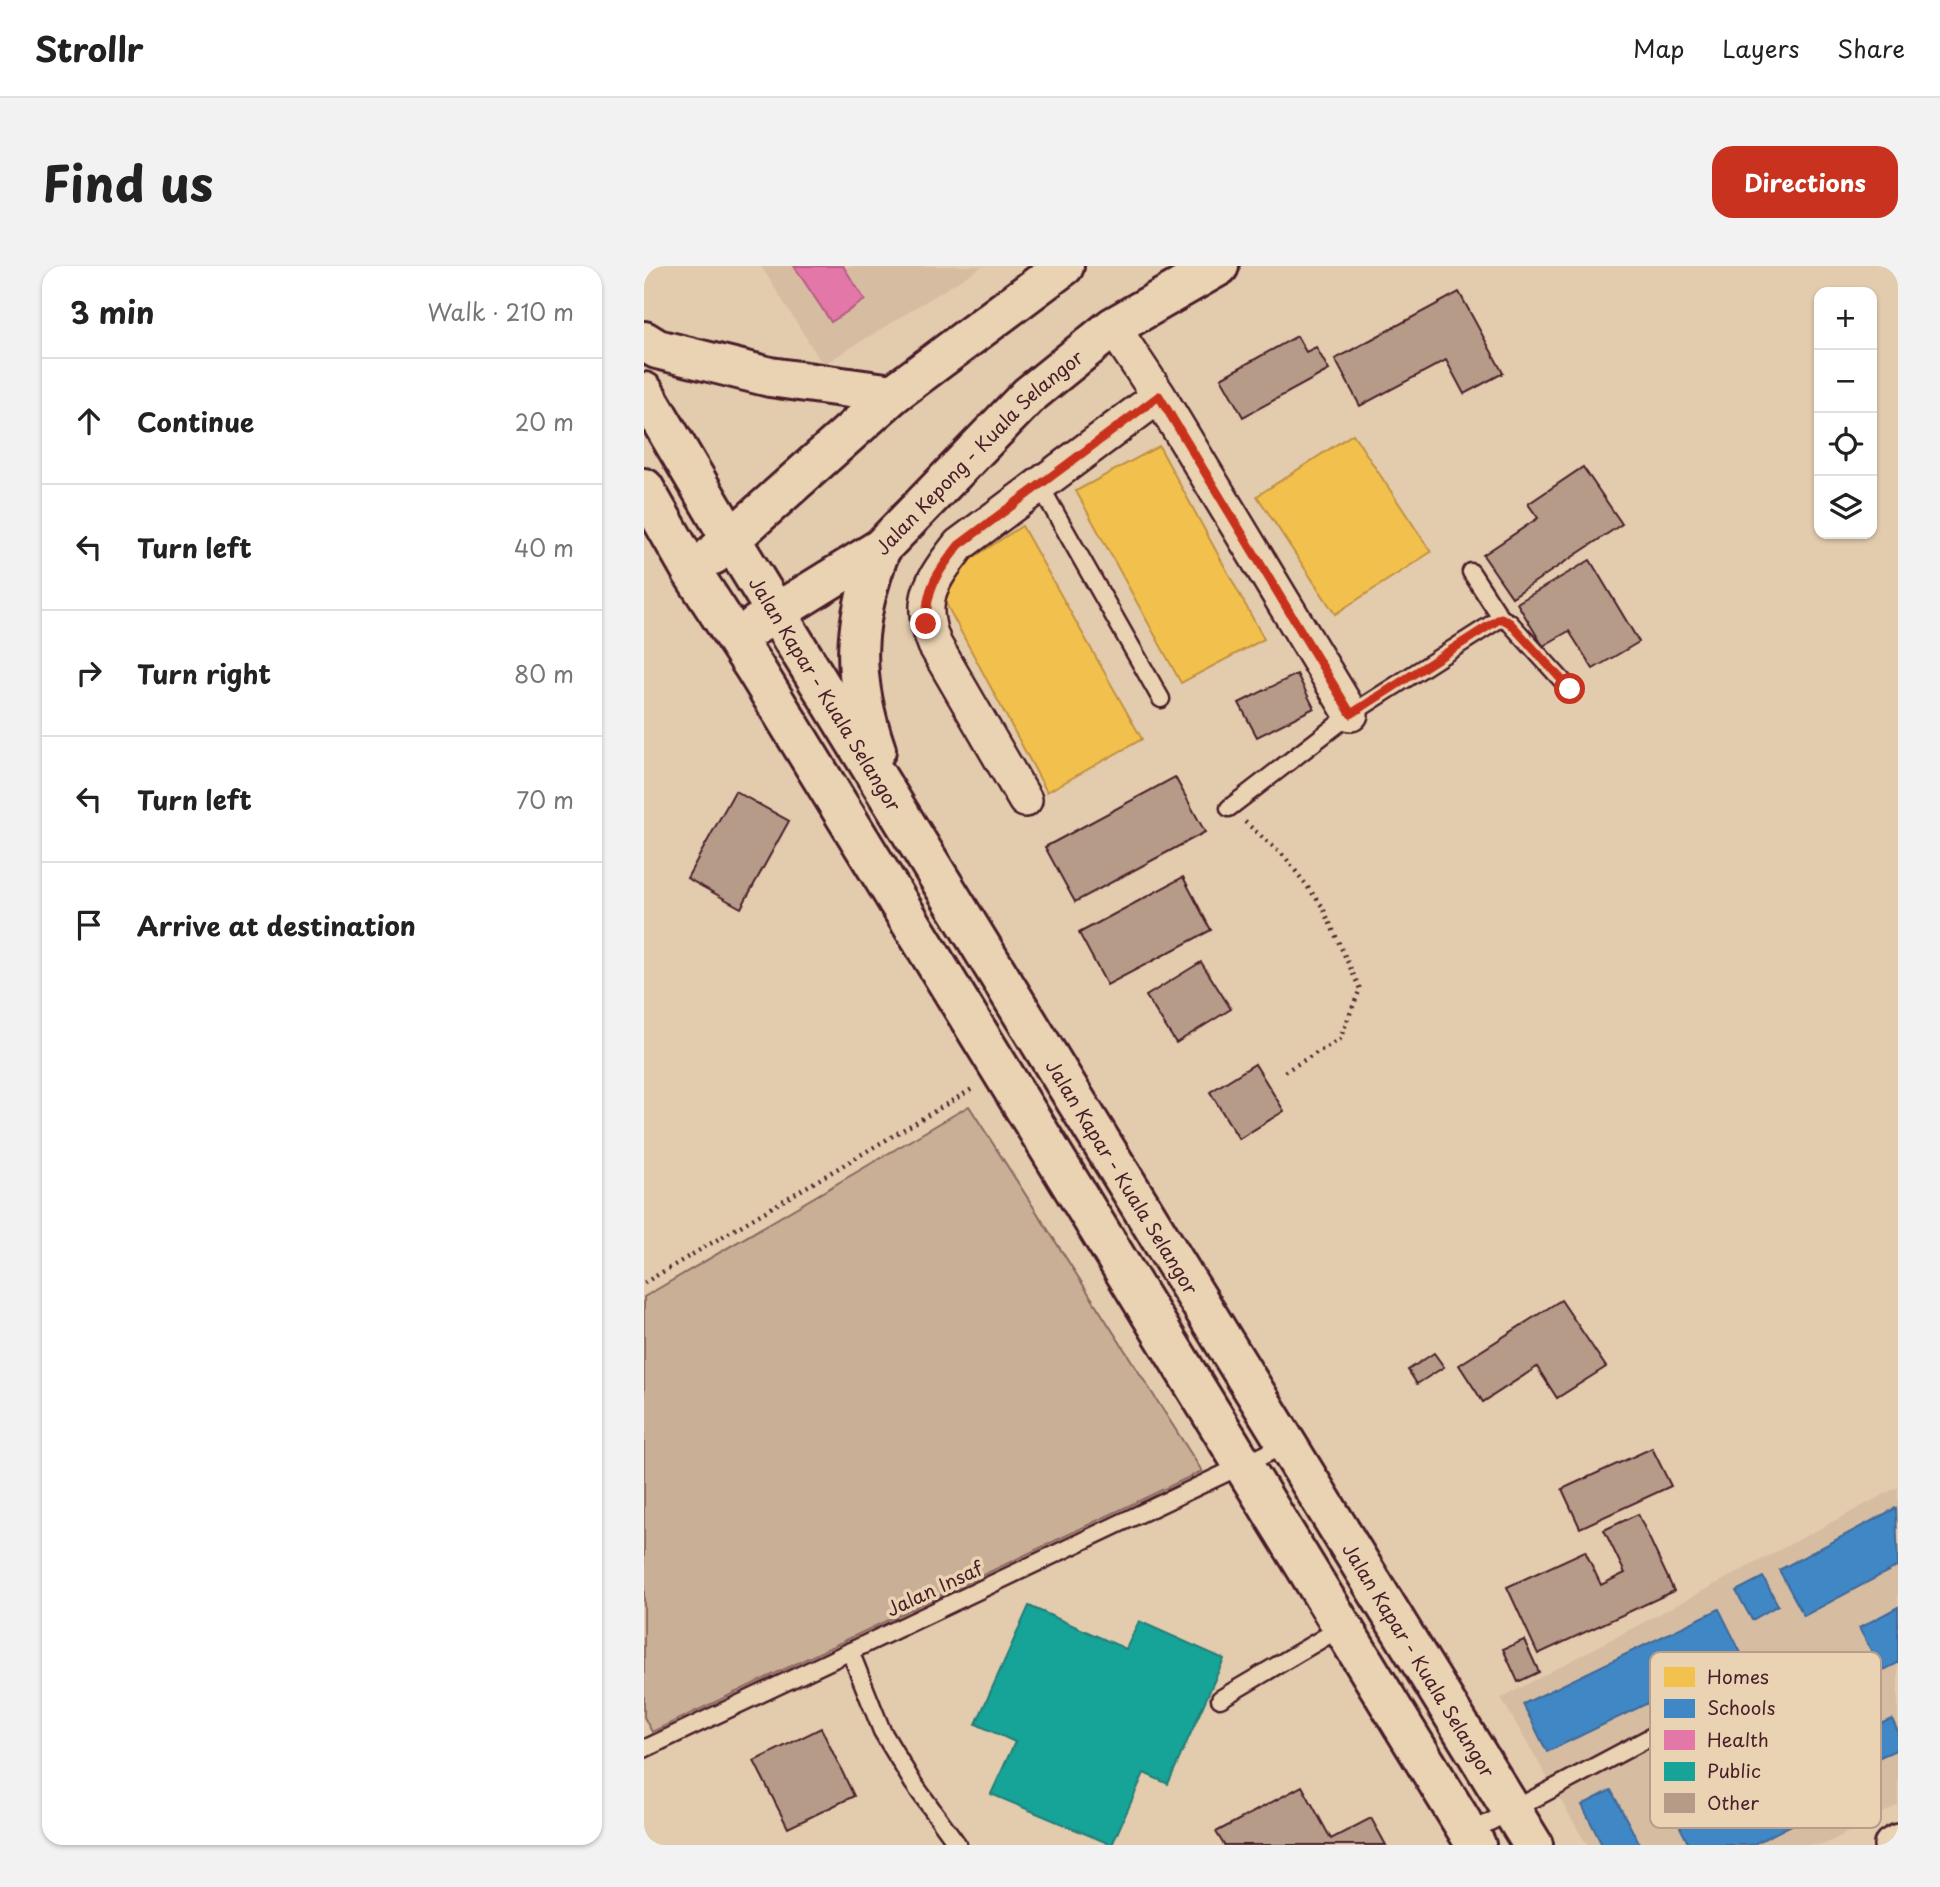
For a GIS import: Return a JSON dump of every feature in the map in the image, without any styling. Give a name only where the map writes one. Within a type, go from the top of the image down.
[{"type":"highway","points":[[692,572],[732,541],[893,394],[1064,266]]},
{"type":"highway","name":"Jalan Kepong - Kuala Selangor","points":[[745,652],[778,613],[881,548],[1029,395],[1113,327],[1219,266]]},
{"type":"highway","points":[[644,341],[657,349],[770,377],[893,394]]},
{"type":"highway","name":"Jalan Kapar - Kuala Selangor","points":[[644,392],[732,541],[1533,1845]]},
{"type":"highway","points":[[644,488],[692,572],[745,652],[1000,1072],[1473,1839]]},
{"type":"highway","points":[[881,548],[863,596],[857,665],[866,721],[893,802]]},
{"type":"street","points":[[1113,327],[1159,396],[1351,714]]},
{"type":"street","points":[[1025,800],[935,645],[926,624],[926,597],[939,572],[959,545],[1159,396]]},
{"type":"street","points":[[1891,1845],[1898,1841]]},
{"type":"lane","points":[[1039,484],[1160,699]]},
{"type":"lane","points":[[1471,572],[1501,618],[1510,623],[1570,689]]},
{"type":"lane","points":[[1229,808],[1351,714],[1501,618]]},
{"type":"lane","name":"Jalan Insaf","points":[[644,1749],[1287,1444]]},
{"type":"lane","points":[[1220,1699],[1342,1627]]},
{"type":"lane","points":[[850,1651],[882,1731],[913,1783],[958,1845]]},
{"type":"lane","points":[[1473,1839],[1513,1812],[1650,1737]]},
{"type":"path","points":[[1229,808],[1285,857],[1322,906],[1360,989],[1340,1040],[1284,1072]]},
{"type":"path","points":[[644,1283],[1000,1072]]},
{"type":"shaded area","points":[[761,266],[983,266],[823,365]]},
{"type":"shaded area","points":[[969,1106],[1202,1471],[652,1732],[644,1717],[644,1297]]},
{"type":"shaded area","points":[[1898,1487],[1898,1805],[1881,1814],[1881,1652],[1650,1652],[1650,1828],[1855,1828],[1824,1845],[1587,1845],[1501,1698]]},
{"type":"building: Homes","points":[[1353,434],[1431,552],[1335,614],[1257,496]]},
{"type":"building: Homes","points":[[1159,446],[1264,639],[1181,683],[1076,491]]},
{"type":"building: Homes","points":[[1022,526],[1142,739],[1047,792],[945,602],[954,570]]},
{"type":"building: Schools","points":[[1896,1508],[1898,1566],[1804,1616],[1779,1570]]},
{"type":"building: Schools","points":[[1763,1577],[1778,1605],[1752,1620],[1736,1591]]},
{"type":"building: Schools","points":[[1898,1607],[1898,1663],[1882,1671],[1881,1652],[1872,1652],[1859,1628]]},
{"type":"building: Schools","points":[[1719,1609],[1740,1652],[1650,1652],[1650,1702],[1547,1752],[1523,1704]]},
{"type":"building: Schools","points":[[1892,1719],[1898,1732],[1898,1749],[1881,1757],[1881,1723]]},
{"type":"building: Schools","points":[[1611,1790],[1640,1845],[1602,1845],[1582,1805]]},
{"type":"building: Schools","points":[[1680,1828],[1786,1828],[1752,1845],[1689,1845]]},
{"type":"building: Health","points":[[794,266],[843,266],[865,300],[831,322]]},
{"type":"building: Public","points":[[1029,1606],[1126,1649],[1139,1621],[1224,1659],[1168,1784],[1144,1773],[1112,1845],[991,1794],[1015,1742],[976,1724]]},
{"type":"building: Other","points":[[1459,292],[1503,373],[1464,394],[1446,360],[1360,406],[1335,359]]},
{"type":"building: Other","points":[[1297,336],[1306,352],[1316,347],[1329,370],[1243,417],[1221,378]]},
{"type":"building: Other","points":[[1583,467],[1622,524],[1512,597],[1483,555],[1538,518],[1528,504]]},
{"type":"building: Other","points":[[1590,560],[1639,642],[1593,669],[1569,631],[1543,646],[1517,603]]},
{"type":"building: Other","points":[[1297,674],[1314,708],[1257,737],[1239,703]]},
{"type":"building: Other","points":[[1175,777],[1205,832],[1075,902],[1045,847]]},
{"type":"building: Other","points":[[735,791],[789,821],[741,908],[687,878]]},
{"type":"building: Other","points":[[1183,877],[1211,930],[1107,985],[1079,933]]},
{"type":"building: Other","points":[[1201,962],[1231,1009],[1176,1043],[1146,996]]},
{"type":"building: Other","points":[[1255,1064],[1284,1111],[1239,1139],[1210,1092]]},
{"type":"building: Other","points":[[1561,1300],[1606,1367],[1557,1398],[1537,1367],[1483,1402],[1459,1365]]},
{"type":"building: Other","points":[[1434,1353],[1444,1367],[1417,1384],[1408,1370]]},
{"type":"building: Other","points":[[1652,1448],[1671,1486],[1580,1528],[1562,1489]]},
{"type":"building: Other","points":[[1638,1514],[1674,1591],[1538,1654],[1507,1587],[1585,1551],[1601,1585],[1625,1573],[1604,1530]]},
{"type":"building: Other","points":[[1524,1640],[1539,1672],[1518,1682],[1503,1649]]},
{"type":"building: Other","points":[[821,1728],[854,1796],[788,1828],[754,1761]]},
{"type":"building: Other","points":[[1302,1786],[1331,1839],[1371,1818],[1386,1845],[1224,1845],[1216,1832]]},
{"type":"route","points":[[926,624],[926,597],[939,572],[959,545],[1159,396],[1351,714],[1501,618],[1510,623],[1570,689]]}]
